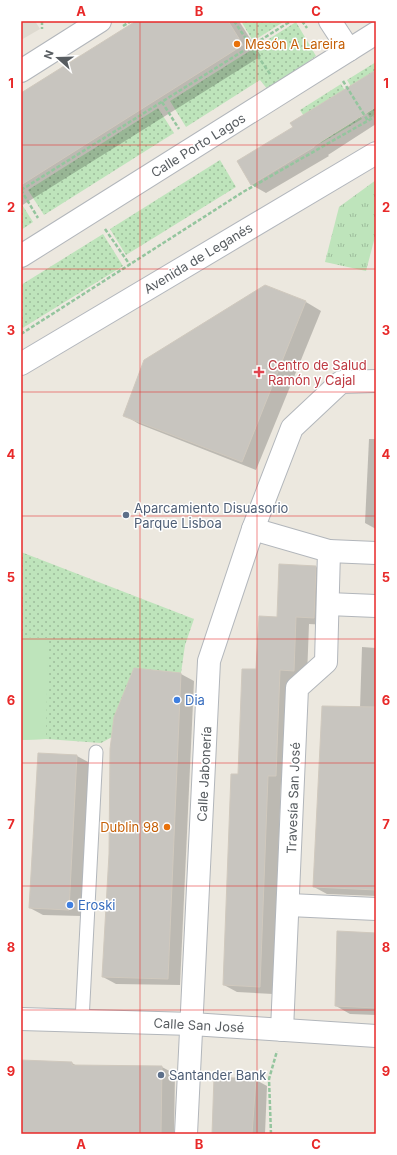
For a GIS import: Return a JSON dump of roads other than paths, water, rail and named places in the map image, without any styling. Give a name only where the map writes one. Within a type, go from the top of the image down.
[{"type":"street","points":[[21,71],[100,21]]},
{"type":"street","points":[[330,21],[349,50]]},
{"type":"street","name":"Calle Porto Lagos","points":[[21,256],[376,34]]},
{"type":"street","name":"Avenida de Leganés","points":[[21,364],[376,152]]},
{"type":"street","name":"Calle Jabonería","points":[[186,1134],[209,661],[253,529],[292,428],[341,382],[376,382]]},
{"type":"street","points":[[253,529],[329,551],[376,553]]},
{"type":"street","name":"Travesía San José","points":[[282,1030],[298,688],[326,662],[329,551]]},
{"type":"street","points":[[328,604],[376,606]]},
{"type":"street","points":[[289,905],[376,909]]},
{"type":"street","name":"Calle San José","points":[[21,1019],[192,1024],[376,1036]]},
{"type":"lane","points":[[82,1020],[96,752]]},
{"type":"place","name":"Mesón A Lareira","points":[[237,44]]},
{"type":"place","name":"Centro de Salud Ramón y Cajal","points":[[259,372]]},
{"type":"place","name":"Aparcamiento Disuasorio Parque Lisboa","points":[[126,515]]},
{"type":"place","name":"Dia","points":[[177,700]]},
{"type":"place","name":"Dublin 98","points":[[167,827]]},
{"type":"place","name":"Eroski","points":[[70,905]]},
{"type":"place","name":"Santander Bank","points":[[161,1075]]}]
